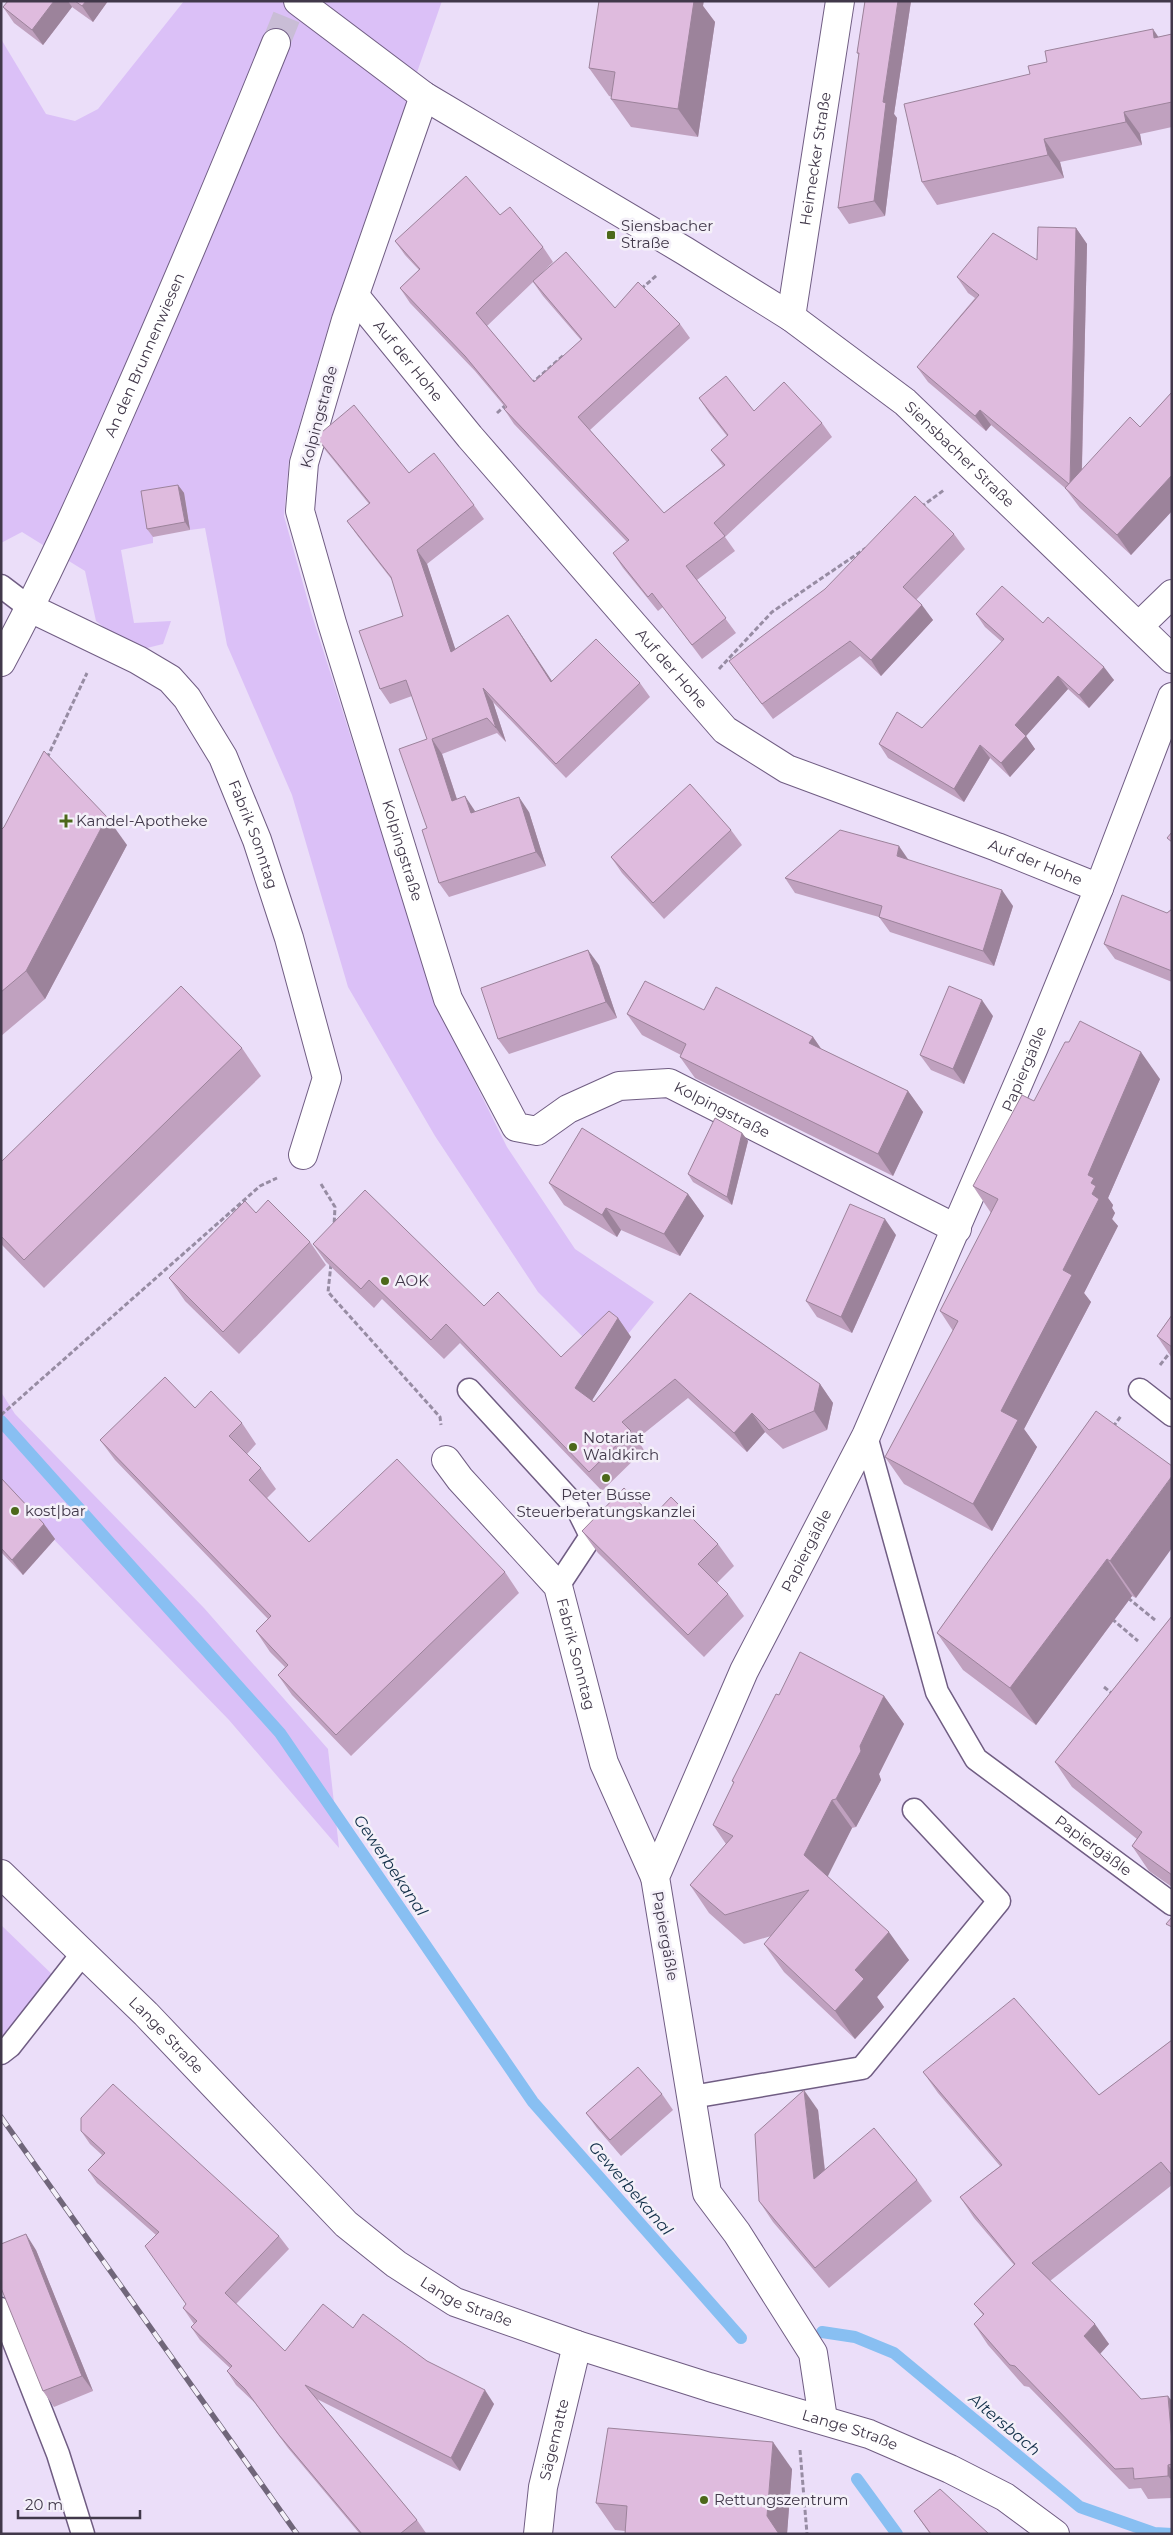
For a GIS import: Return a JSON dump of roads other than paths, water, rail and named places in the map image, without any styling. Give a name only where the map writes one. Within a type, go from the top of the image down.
[{"type":"street","name":"Siensbacher Straße","points":[[298,1],[424,96],[685,251],[791,317],[905,402],[1172,659]]},
{"type":"street","name":"Heimecker Straße","points":[[791,317],[840,1]]},
{"type":"street","name":"An den Brunnenwiesen","points":[[1,662],[30,608],[169,304],[276,43]]},
{"type":"street","name":"Kolpingstraße","points":[[424,96],[346,320],[304,463],[300,511],[332,623],[448,999],[516,1126],[537,1131],[568,1109],[619,1086],[669,1083],[957,1229]]},
{"type":"street","name":"Auf der Hohe","points":[[355,296],[470,437],[725,730],[788,769],[1099,888]]},
{"type":"street","points":[[1139,626],[1172,594]]},
{"type":"street","name":"Fabrik Sonntag","points":[[30,608],[138,660],[170,679],[187,698],[223,757],[257,840],[289,938],[327,1078],[303,1155]]},
{"type":"street","name":"Papiergäßle","points":[[810,2415],[813,2353],[737,2233],[707,2194],[655,1877],[744,1671],[866,1436],[957,1229],[1099,888],[1172,697]]},
{"type":"street","name":"Fabrik Sonntag","points":[[446,1460],[558,1586],[604,1763],[655,1877]]},
{"type":"street","name":"Lange Straße","points":[[1,1874],[146,2014],[346,2224],[396,2264],[455,2302],[577,2345],[709,2387],[810,2415],[869,2434],[1005,2496],[1055,2534]]},
{"type":"street","name":"Sägematte","points":[[538,2534],[544,2487],[577,2345]]},
{"type":"lane","points":[[1,586],[30,608]]},
{"type":"lane","points":[[469,1390],[577,1508],[591,1536],[558,1586]]},
{"type":"lane","points":[[1140,1390],[1172,1415]]},
{"type":"lane","name":"Papiergäßle","points":[[866,1436],[937,1692],[976,1759],[1172,1904]]},
{"type":"lane","points":[[692,2098],[862,2068],[999,1901],[914,1810]]},
{"type":"lane","points":[[1,2053],[10,2046],[83,1953]]},
{"type":"lane","points":[[1,2309],[58,2454],[83,2534]]},
{"type":"waterway","name":"Gewerbekanal","points":[[1,1421],[280,1733],[533,2102],[741,2338]]},
{"type":"waterway","name":"Altersbach","points":[[822,2332],[855,2337],[894,2353],[1080,2507],[1154,2533],[1172,2534]]},
{"type":"waterway","name":"Gewerbekanal","points":[[857,2479],[897,2534]]},
{"type":"tunnel","points":[[276,43],[293,1]]},
{"type":"railway","points":[[1,2117],[297,2534]]},
{"type":"place","name":"Siensbacher Straße","points":[[611,235]]},
{"type":"place","name":"Kandel-Apotheke","points":[[66,821]]},
{"type":"place","name":"AOK","points":[[385,1281]]},
{"type":"place","name":"Notariat Waldkirch","points":[[573,1447]]},
{"type":"place","name":"Peter Busse Steuerberatungskanzlei","points":[[606,1478]]},
{"type":"place","name":"kost|bar","points":[[15,1511]]},
{"type":"place","name":"Rettungszentrum","points":[[704,2500]]}]
